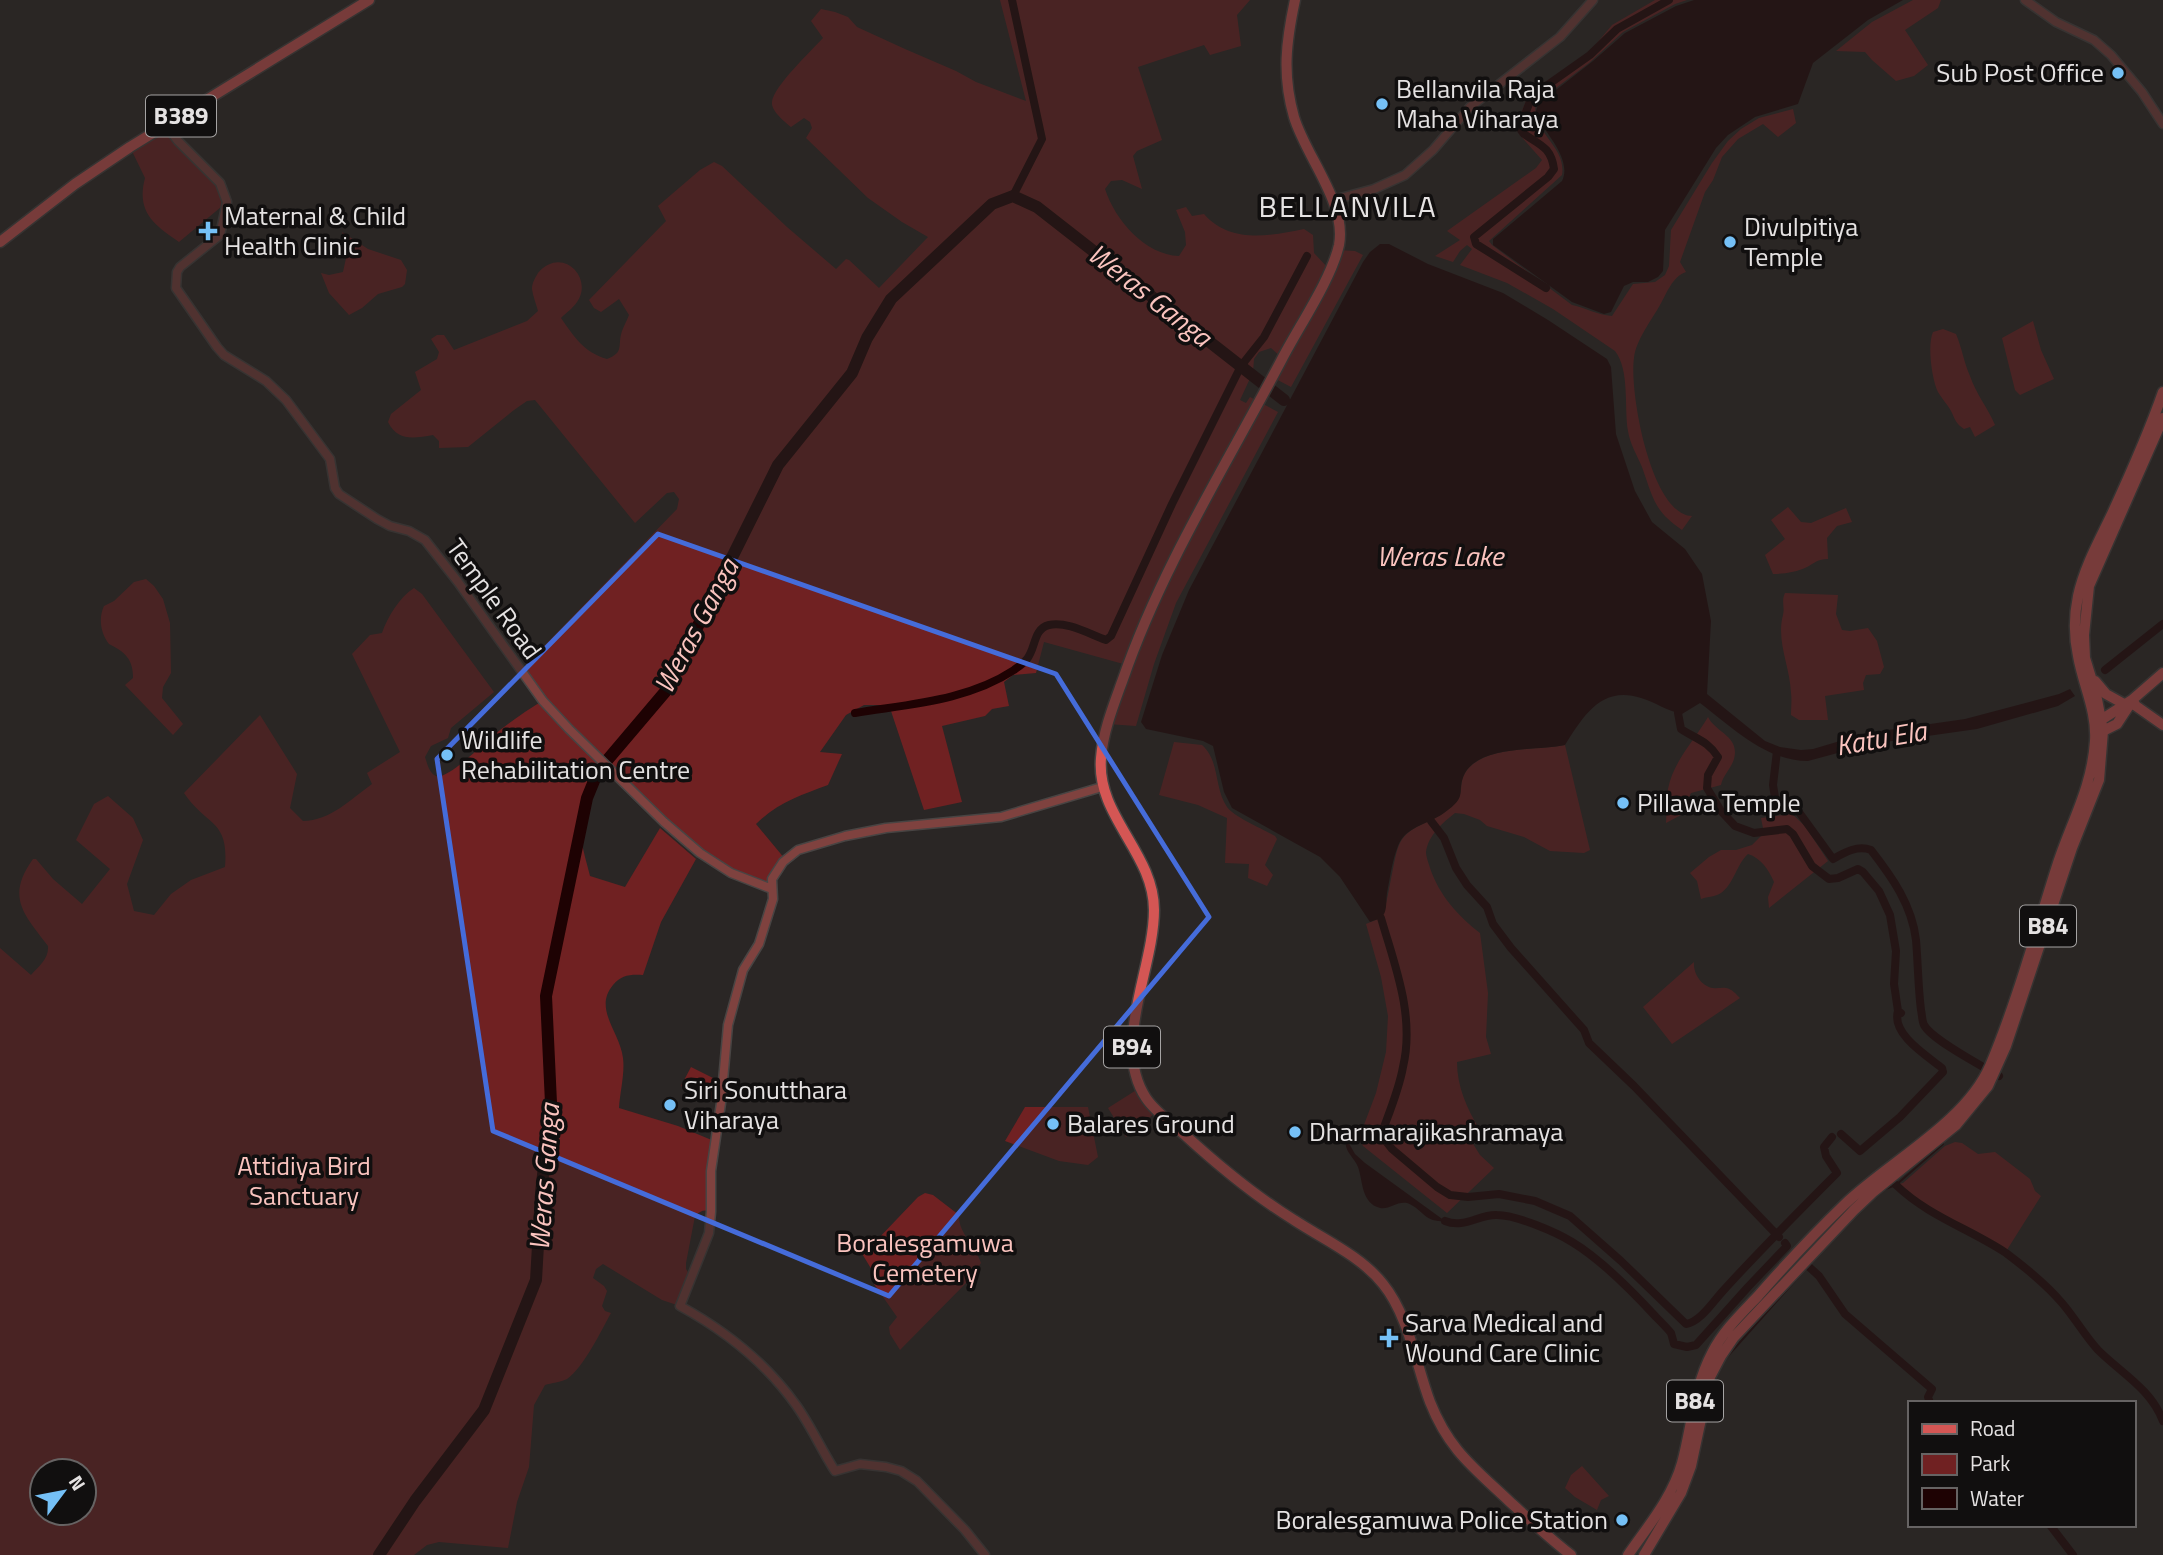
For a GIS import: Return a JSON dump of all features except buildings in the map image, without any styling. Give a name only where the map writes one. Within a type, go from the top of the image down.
[{"type":"main road","name":"B389","points":[[0,242],[96,169],[369,0]]},
{"type":"main road","name":"B94","points":[[1295,0],[1286,40],[1286,73],[1291,101],[1296,122],[1333,200],[1339,217],[1340,232],[1335,259],[1190,528],[1143,628],[1108,724],[1101,755],[1102,787],[1145,868],[1154,899],[1152,939],[1132,1039],[1133,1059],[1147,1100],[1170,1123],[1234,1178],[1272,1206],[1351,1256],[1384,1284],[1410,1339],[1431,1404],[1451,1443],[1464,1460],[1571,1555]]},
{"type":"main road","name":"B84","points":[[2049,908],[2060,858],[2086,794],[2095,743],[2093,712],[2076,648],[2075,618],[2078,597],[2096,549],[2148,435],[2163,392]]},
{"type":"main road","name":"B84","points":[[1644,1555],[1681,1493],[1691,1466],[1710,1377],[1734,1337],[1854,1210],[1956,1125],[1992,1070],[2049,908],[2096,789],[2102,755],[2102,726],[2085,658],[2084,635],[2089,586],[2163,418]]},
{"type":"main road","points":[[2102,726],[2163,673]]},
{"type":"main road","points":[[2090,675],[2106,694],[2136,706],[2163,725]]},
{"type":"main road","points":[[2102,755],[2128,702]]},
{"type":"main road","points":[[2102,726],[2117,724]]},
{"type":"main road","name":"B84","points":[[1629,1553],[1661,1509],[1674,1484],[1682,1463],[1700,1377],[1712,1351],[1724,1334],[1788,1261],[1847,1202],[1866,1184],[1952,1118],[1984,1084]]},
{"type":"street","points":[[1333,200],[1374,189],[1405,175],[1465,112],[1560,37],[1593,0]]},
{"type":"street","points":[[2025,0],[2056,22],[2094,40],[2111,55],[2143,92],[2163,124]]},
{"type":"street","name":"Temple Road","points":[[166,125],[178,141],[220,183],[228,202],[220,235],[180,267],[176,288],[224,355],[266,381],[286,400],[330,459],[335,488],[339,494],[377,519],[417,534],[425,540],[543,701],[642,801],[700,853],[731,873],[772,889]]},
{"type":"street","points":[[985,1555],[965,1530],[917,1481],[901,1471],[860,1464],[835,1471],[813,1431],[779,1383],[725,1334],[680,1306],[709,1233],[712,1161],[733,1003],[743,970],[759,944],[773,899],[772,879],[785,859],[798,850],[845,836],[886,828],[1001,817],[1102,787]]},
{"type":"highlighted area","points":[[658,534],[1056,674],[1209,917],[889,1296],[493,1131],[437,759]]},
{"type":"green space","name":"Attidiya Bird Sanctuary","points":[[1000,0],[1250,0],[1237,15],[1241,46],[1210,55],[1204,45],[1138,67],[1162,140],[1137,151],[1133,156],[1142,189],[1122,180],[1111,181],[1105,189],[1110,201],[1133,234],[1143,243],[1166,254],[1179,256],[1186,245],[1185,232],[1176,210],[1186,207],[1192,216],[1204,214],[1214,224],[1238,234],[1278,234],[1304,229],[1313,235],[1314,253],[1329,269],[1337,250],[1355,251],[1363,255],[1291,387],[1272,377],[1282,358],[1271,348],[1259,352],[1254,359],[1253,372],[1240,400],[1246,403],[1250,397],[1278,412],[1176,603],[1136,726],[1108,724],[1127,665],[1044,642],[1036,673],[1013,675],[1004,682],[1009,706],[992,709],[985,716],[942,726],[962,802],[924,810],[889,705],[864,705],[846,715],[820,752],[842,754],[828,785],[781,805],[756,824],[785,859],[772,889],[700,853],[604,764],[595,780],[581,820],[581,838],[590,876],[625,887],[660,828],[696,859],[661,922],[643,975],[630,975],[619,979],[608,994],[606,1003],[609,1021],[623,1058],[619,1108],[678,1126],[714,1141],[711,1212],[703,1211],[695,1216],[686,1263],[691,1277],[680,1306],[662,1300],[603,1264],[596,1269],[593,1278],[607,1291],[602,1306],[605,1311],[611,1313],[580,1366],[567,1379],[545,1385],[534,1405],[529,1467],[517,1502],[508,1548],[439,1542],[427,1545],[414,1555],[0,1555],[0,948],[31,975],[47,955],[48,946],[26,915],[19,895],[20,885],[33,859],[82,904],[110,869],[76,840],[94,804],[108,796],[133,818],[143,840],[127,884],[134,911],[154,915],[171,894],[191,880],[225,867],[224,840],[220,831],[184,793],[260,715],[297,774],[290,808],[303,821],[322,817],[348,802],[372,784],[367,773],[400,752],[352,654],[370,635],[382,633],[395,608],[414,588],[422,594],[494,692],[451,728],[448,738],[431,746],[425,757],[434,775],[448,773],[542,701],[522,672],[677,509],[679,499],[674,492],[667,493],[635,523],[535,400],[527,401],[514,410],[468,447],[439,448],[439,441],[433,435],[407,437],[397,433],[388,422],[391,414],[421,390],[415,372],[437,359],[439,352],[431,339],[444,335],[454,350],[527,321],[538,311],[532,289],[538,273],[547,265],[557,262],[573,268],[581,283],[577,302],[561,318],[575,338],[592,353],[607,359],[616,354],[629,315],[619,299],[601,312],[594,308],[589,300],[666,221],[658,206],[700,170],[714,162],[722,166],[836,269],[846,259],[849,260],[879,288],[928,237],[868,198],[806,138],[812,128],[810,122],[804,118],[791,127],[778,116],[772,105],[774,95],[823,38],[811,21],[821,9],[848,17],[857,27],[976,82],[1026,101]]},
{"type":"green space","points":[[1655,0],[1687,0],[1623,32],[1589,63],[1536,103],[1538,122],[1559,156],[1562,175],[1489,241],[1572,305],[1612,316],[1633,284],[1655,282],[1665,275],[1669,266],[1671,230],[1728,141],[1759,118],[1793,109],[1796,123],[1778,137],[1763,124],[1738,139],[1722,157],[1705,192],[1680,262],[1686,272],[1670,286],[1635,351],[1635,396],[1646,449],[1665,496],[1678,510],[1692,516],[1682,530],[1660,510],[1632,445],[1628,431],[1623,368],[1615,351],[1553,309],[1507,283],[1460,265],[1472,249],[1467,245],[1453,262],[1435,256],[1460,240],[1447,231],[1536,168],[1542,160],[1519,134],[1517,122],[1530,92],[1587,55],[1612,25]]},
{"type":"green space","points":[[1913,0],[1941,0],[1938,8],[1905,30],[1928,65],[1914,76],[1896,81],[1865,52],[1836,51],[1872,22]]},
{"type":"green space","points":[[166,125],[220,183],[227,202],[179,242],[162,230],[145,209],[145,178],[130,147]]},
{"type":"green space","points":[[342,232],[368,249],[401,260],[407,270],[402,287],[378,294],[349,315],[329,293],[321,273],[329,275],[343,272],[348,249]]},
{"type":"green space","points":[[2033,321],[2041,350],[2054,379],[2020,395],[2015,390],[2002,338]]},
{"type":"green space","points":[[1943,329],[1956,334],[1973,383],[1995,425],[1975,437],[1970,427],[1964,429],[1957,423],[1936,387],[1930,345],[1933,332]]},
{"type":"green space","points":[[1788,507],[1801,522],[1811,523],[1846,508],[1852,522],[1837,526],[1827,538],[1828,559],[1819,560],[1795,571],[1773,574],[1765,555],[1785,539],[1771,520]]},
{"type":"green space","points":[[146,579],[163,599],[170,623],[171,673],[163,687],[162,698],[183,724],[173,735],[125,685],[133,678],[130,661],[124,653],[109,644],[101,626],[104,606],[114,601],[134,582]]},
{"type":"green space","points":[[1785,593],[1838,595],[1836,614],[1842,630],[1868,628],[1877,641],[1884,667],[1880,674],[1866,675],[1864,690],[1825,696],[1828,720],[1799,720],[1791,715],[1790,683],[1781,634]]},
{"type":"green space","points":[[1708,717],[1734,745],[1733,763],[1721,785],[1691,793],[1681,815],[1666,823],[1671,779],[1679,761]]},
{"type":"green space","points":[[1174,742],[1202,745],[1212,759],[1220,792],[1227,807],[1277,839],[1265,865],[1273,875],[1267,886],[1248,878],[1249,864],[1225,863],[1227,818],[1198,805],[1159,795]]},
{"type":"green space","points":[[1565,745],[1590,850],[1584,853],[1550,851],[1524,837],[1455,813],[1436,830],[1427,846],[1427,858],[1444,896],[1480,933],[1488,993],[1486,1037],[1491,1054],[1457,1062],[1464,1097],[1479,1129],[1470,1139],[1480,1155],[1494,1168],[1447,1213],[1363,1146],[1359,1138],[1376,1093],[1386,1052],[1388,1016],[1381,977],[1366,924],[1381,917],[1383,913],[1397,852],[1403,838],[1453,805],[1460,794],[1467,770],[1487,756],[1513,750]]},
{"type":"green space","points":[[1792,814],[1805,826],[1828,861],[1769,908],[1768,897],[1774,882],[1764,865],[1748,854],[1722,892],[1701,899],[1697,881],[1690,873],[1721,850],[1736,850],[1752,845],[1764,833],[1761,818]]},
{"type":"green space","points":[[1694,962],[1696,975],[1701,982],[1713,988],[1728,989],[1740,998],[1672,1044],[1643,1007]]},
{"type":"green space","points":[[691,1067],[723,1083],[721,1103],[681,1086]]},
{"type":"green space","points":[[1138,1089],[1155,1113],[1126,1137],[1108,1108]]},
{"type":"green space","name":"Balares Ground","points":[[1025,1107],[1088,1107],[1098,1157],[1088,1165],[1059,1161],[1005,1141]]},
{"type":"green space","points":[[1955,1142],[1962,1143],[1978,1154],[1995,1152],[2030,1179],[2035,1191],[2041,1196],[2005,1253],[1934,1213],[1896,1185],[1903,1183],[1945,1146]]},
{"type":"green space","name":"Boralesgamuwa Cemetery","points":[[925,1193],[933,1195],[959,1215],[961,1228],[981,1263],[968,1281],[900,1350],[890,1334],[889,1327],[897,1317],[874,1284],[878,1280],[861,1252]]},
{"type":"green space","points":[[1582,1466],[1609,1496],[1601,1500],[1597,1510],[1565,1488],[1571,1475]]},
{"type":"water","points":[[1694,0],[1903,0],[1868,20],[1813,63],[1798,104],[1755,117],[1728,135],[1716,148],[1665,230],[1663,271],[1648,282],[1633,282],[1624,286],[1611,312],[1604,314],[1572,302],[1493,245],[1493,239],[1562,181],[1564,165],[1537,118],[1538,104],[1625,33],[1676,6]]},
{"type":"water","name":"Weras Lake","points":[[1380,244],[1389,244],[1428,264],[1503,293],[1607,359],[1611,367],[1616,434],[1635,491],[1652,522],[1685,549],[1702,574],[1711,621],[1707,694],[1765,741],[1780,747],[1813,749],[1867,733],[1965,719],[2070,689],[2075,696],[2058,706],[1977,729],[1871,744],[1808,761],[1777,755],[1763,749],[1700,703],[1682,714],[1641,698],[1615,696],[1604,700],[1586,714],[1565,745],[1497,753],[1473,764],[1462,780],[1457,802],[1402,839],[1393,864],[1385,912],[1370,922],[1340,877],[1320,857],[1232,808],[1224,792],[1213,746],[1203,741],[1146,729],[1141,722],[1162,655],[1189,590],[1363,262]]},
{"type":"water","points":[[1346,1138],[1355,1154],[1365,1163],[1445,1221],[1432,1220],[1407,1203],[1380,1208],[1369,1201],[1358,1167],[1346,1147]]},
{"type":"waterway","points":[[1012,0],[1042,139],[1013,196]]},
{"type":"waterway","points":[[1546,288],[1476,244],[1474,237],[1548,177],[1554,169],[1547,151],[1521,130],[1532,96],[1590,55],[1617,29],[1669,0]]},
{"type":"waterway","name":"Weras Ganga","points":[[379,1555],[415,1501],[484,1410],[536,1280],[541,1193],[551,1103],[546,996],[587,798],[604,764],[665,692],[778,465],[852,373],[867,338],[891,299],[992,204],[1013,196],[1037,207],[1284,400]]},
{"type":"waterway","points":[[855,713],[917,704],[977,689],[1014,670],[1026,660],[1040,630],[1049,625],[1070,626],[1106,640],[1111,636],[1172,504],[1241,366],[1264,337],[1307,256]]},
{"type":"waterway","name":"Katu Ela","points":[[2105,670],[2163,624]]},
{"type":"waterway","points":[[1678,713],[1681,729],[1706,744],[1718,757],[1708,775],[1707,788],[1721,811],[1735,826],[1754,833],[1787,829],[1793,834],[1812,866],[1829,879],[1858,869],[1879,891],[1890,915],[1896,951],[1894,984],[1898,1011],[1901,1013]]},
{"type":"waterway","points":[[1777,751],[1773,785],[1777,810],[1796,808],[1833,859],[1856,849],[1871,850],[1906,903],[1914,927],[1924,1025],[1947,1045],[1999,1076]]},
{"type":"waterway","points":[[1431,821],[1444,838],[1456,868],[1467,885],[1487,907],[1493,924],[1584,1030],[1589,1043],[1779,1237]]},
{"type":"waterway","points":[[1381,918],[1402,991],[1407,1029],[1401,1076],[1381,1135],[1392,1149],[1450,1195],[1468,1197],[1499,1194],[1535,1201],[1570,1216],[1686,1324],[1706,1311],[1837,1173],[1826,1156],[1824,1147],[1832,1137]]},
{"type":"waterway","points":[[1841,1134],[1860,1151],[1900,1117],[1943,1072],[1942,1068],[1905,1036],[1897,1020],[1898,1011]]},
{"type":"waterway","points":[[1868,1203],[1885,1189],[1896,1185],[1943,1144]]},
{"type":"waterway","points":[[1896,1185],[1935,1214],[1992,1244],[2036,1276],[2062,1303],[2098,1350],[2151,1400],[2163,1421]]},
{"type":"waterway","points":[[1445,1221],[1459,1223],[1490,1215],[1505,1216],[1536,1225],[1565,1238],[1595,1258],[1627,1287],[1671,1333],[1674,1344],[1687,1347],[1696,1345],[1787,1246],[1785,1243]]},
{"type":"waterway","points":[[1726,1358],[1809,1265]]},
{"type":"waterway","points":[[1808,1266],[1819,1276],[1845,1314],[1932,1389],[1928,1397],[1929,1401]]},
{"type":"waterway","points":[[2052,1527],[2073,1555]]},
{"type":"place","name":"Sub Post Office","points":[[2118,73]]},
{"type":"place","name":"Bellanvila Raja Maha Viharaya","points":[[1382,104]]},
{"type":"place","name":"Maternal & Child Health Clinic","points":[[208,231]]},
{"type":"place","name":"Divulpitiya Temple","points":[[1730,242]]},
{"type":"place","name":"Wildlife Rehabilitation Centre","points":[[447,755]]},
{"type":"place","name":"Pillawa Temple","points":[[1623,803]]},
{"type":"place","name":"Siri Sonutthara Viharaya","points":[[670,1105]]},
{"type":"place","name":"Balares Ground","points":[[1053,1124]]},
{"type":"place","name":"Dharmarajikashramaya","points":[[1295,1132]]},
{"type":"place","name":"Sarva Medical and Wound Care Clinic","points":[[1389,1338]]},
{"type":"place","name":"Boralesgamuwa Police Station","points":[[1622,1520]]},
{"type":"district","name":"BELLANVILA","points":[[1348,207]]}]
